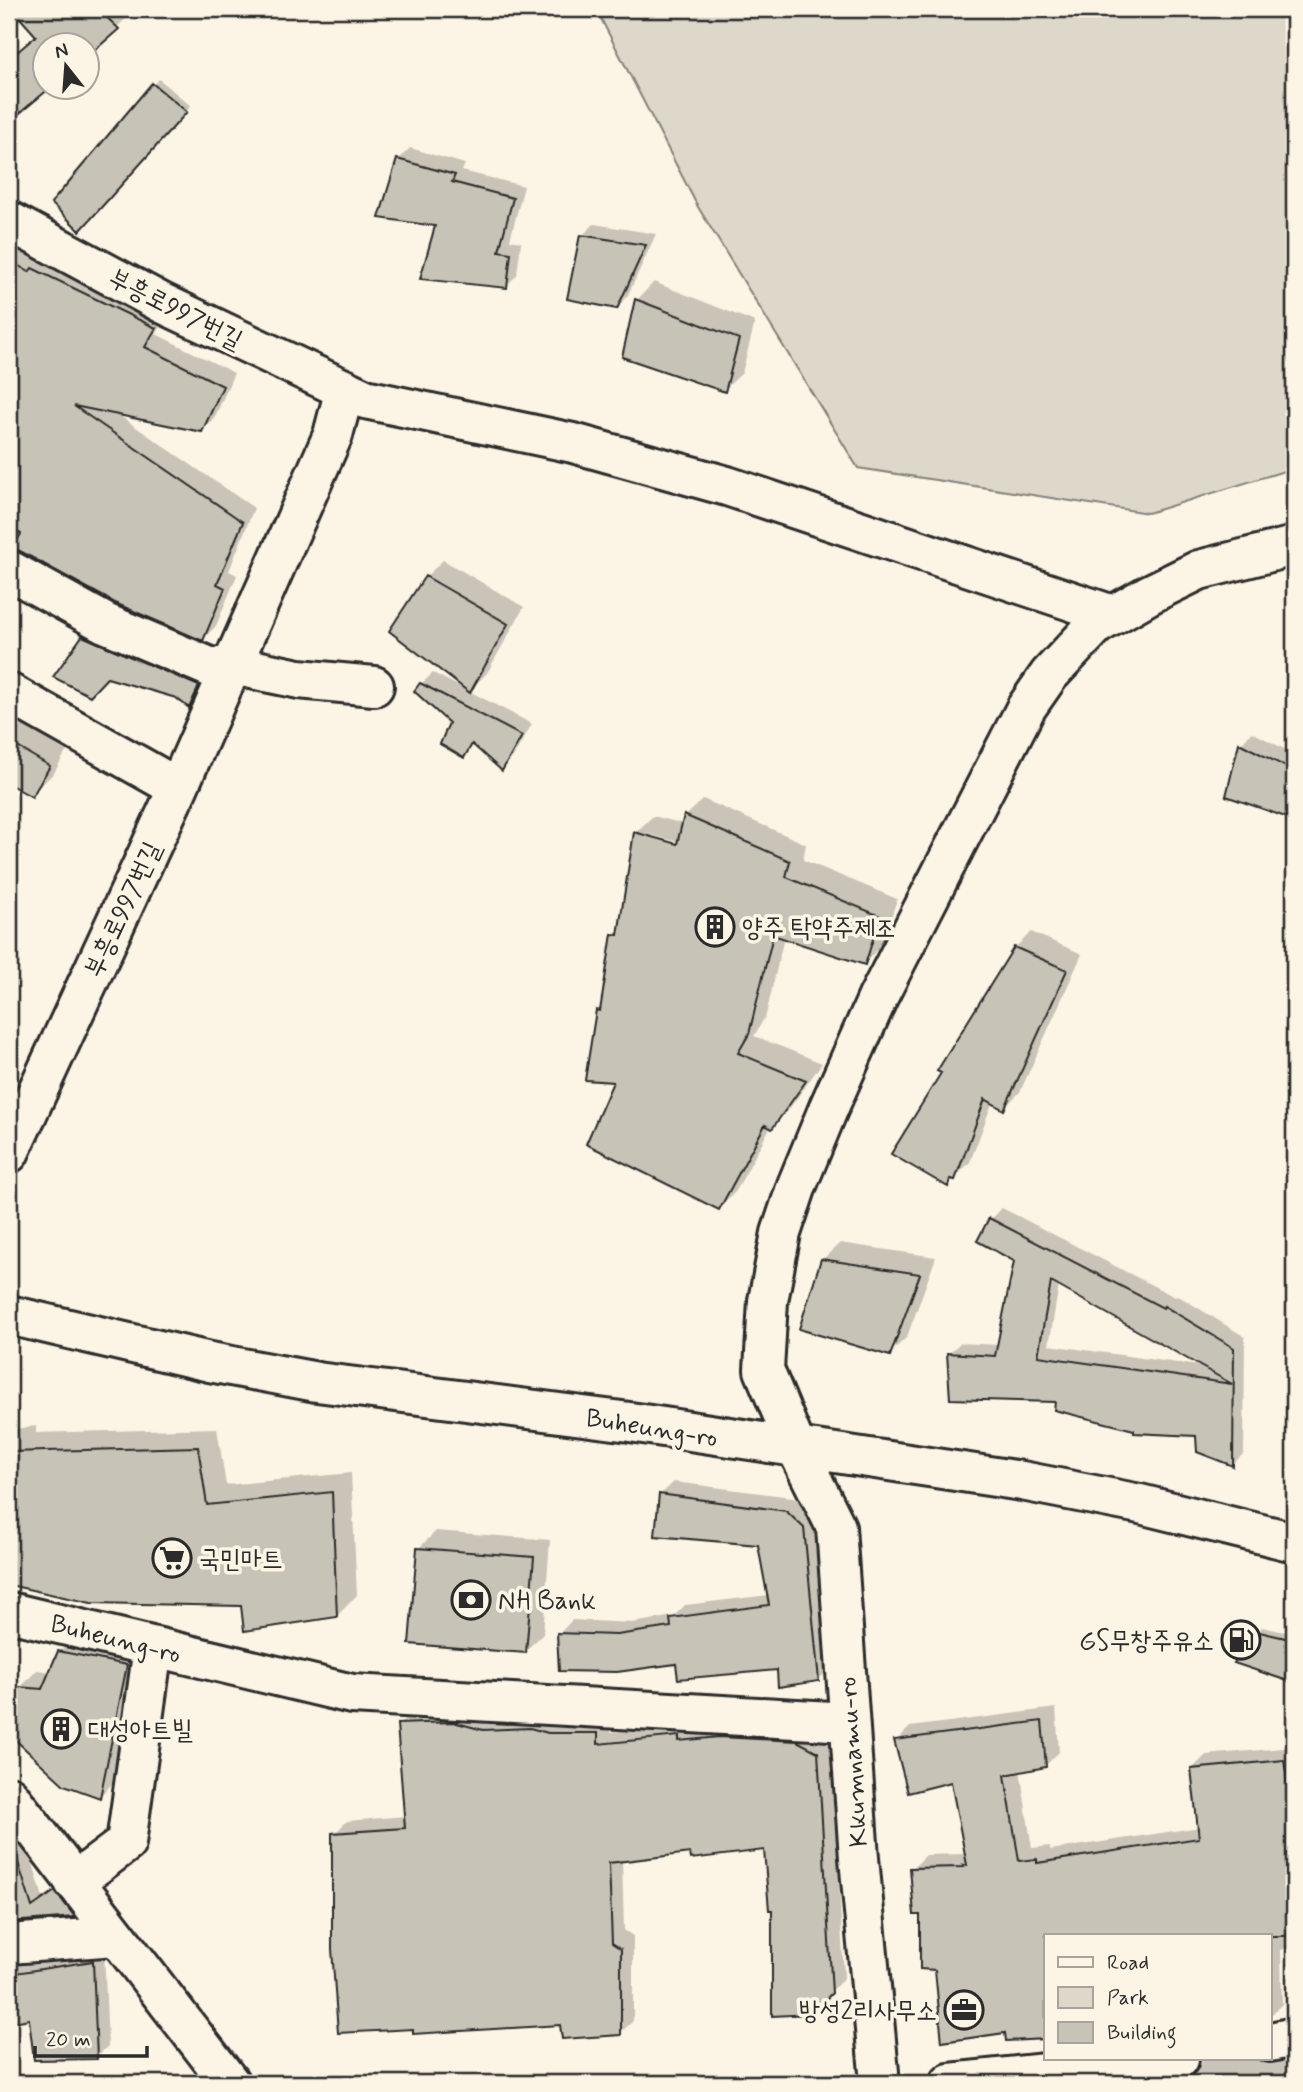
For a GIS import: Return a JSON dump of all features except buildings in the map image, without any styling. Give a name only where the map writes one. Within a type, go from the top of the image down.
[{"type":"street","name":"부흥로997번길","points":[[9,221],[162,303],[365,399],[573,443],[727,486],[1113,615]]},
{"type":"street","name":"부흥로997번길","points":[[9,1153],[178,788],[333,435],[345,390]]},
{"type":"street","name":"Kkumnamu-ro","points":[[880,2083],[860,1870],[836,1527],[797,1449],[764,1370],[768,1301],[781,1233],[797,1185],[878,997],[1026,708],[1058,665],[1096,625],[1199,570],[1294,546]]},
{"type":"street","points":[[9,570],[105,623],[212,668],[232,665],[299,679],[374,686]]},
{"type":"street","points":[[9,693],[178,788]]},
{"type":"street","name":"Buheung-ro","points":[[9,1315],[210,1362],[317,1382],[617,1420],[1022,1481],[1140,1504],[1294,1542]]},
{"type":"street","name":"Buheung-ro","points":[[9,1612],[352,1694],[849,1721]]},
{"type":"street","points":[[74,1882],[126,1843],[153,1647]]},
{"type":"street","points":[[9,1796],[230,2083]]},
{"type":"street","points":[[9,1944],[116,1936]]},
{"type":"street","points":[[1272,2042],[1294,2037]]},
{"type":"street","points":[[950,2083],[1169,2060]]},
{"type":"green space","points":[[596,9],[1294,9],[1294,468],[1148,513],[858,468],[698,207]]},
{"type":"place","name":"양주 탁약주제조","points":[[715,927]]},
{"type":"place","name":"국민마트","points":[[172,1558]]},
{"type":"place","name":"NH Bank","points":[[471,1600]]},
{"type":"place","name":"GS무창주유소","points":[[1241,1640]]},
{"type":"place","name":"대성아트빌","points":[[61,1729]]},
{"type":"place","name":"방성2리사무소","points":[[964,2010]]}]
